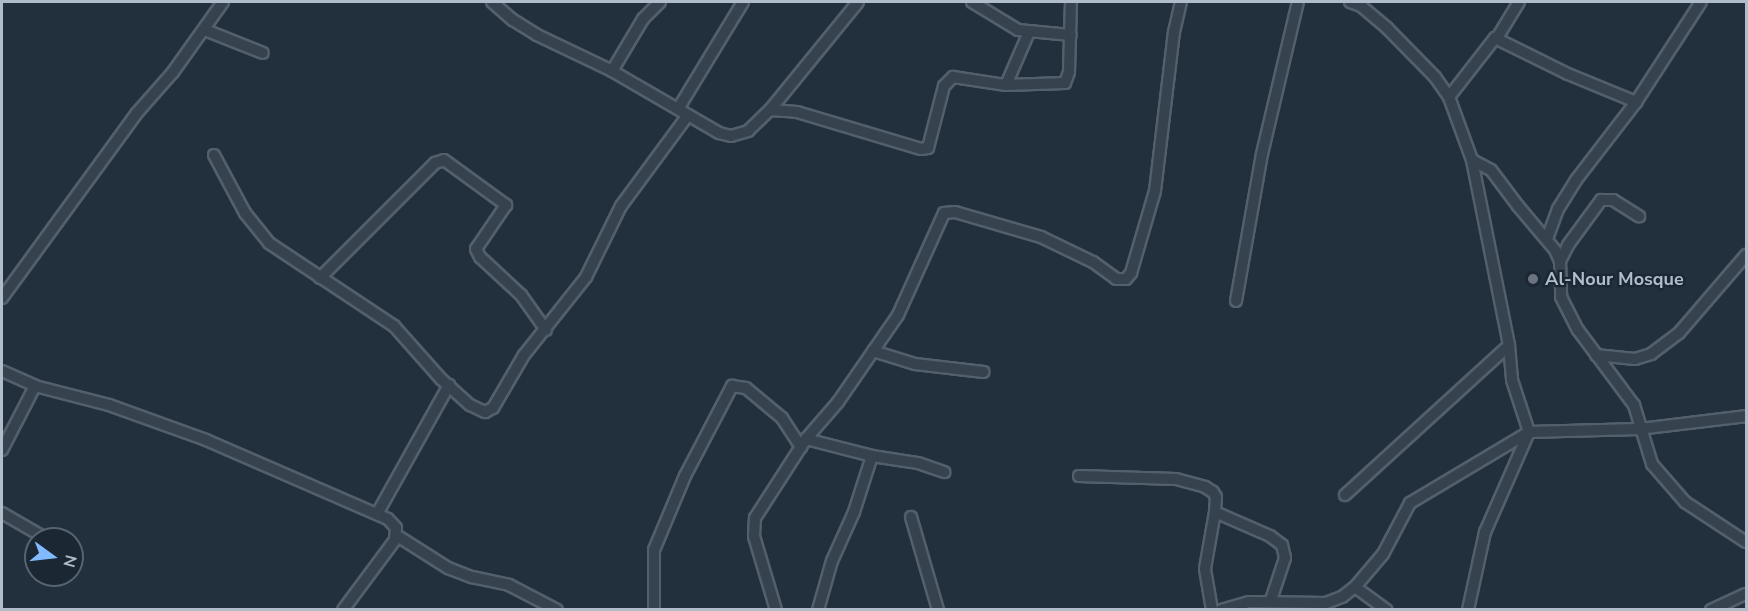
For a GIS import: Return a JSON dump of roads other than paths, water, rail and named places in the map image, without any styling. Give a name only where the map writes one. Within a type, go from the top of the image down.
[{"type":"street","points":[[2,298],[136,114],[174,72],[224,2]]},
{"type":"street","points":[[492,2],[513,20],[537,35],[612,71],[719,133],[731,136],[748,131],[770,110],[858,2]]},
{"type":"street","points":[[612,71],[639,26],[660,2]]},
{"type":"street","points":[[678,109],[743,2]]},
{"type":"street","points":[[972,2],[1008,25],[1029,32],[1071,35]]},
{"type":"street","points":[[770,110],[797,112],[925,149],[930,146],[932,140],[939,104],[947,81],[958,76],[1006,85],[1065,83],[1070,72],[1071,2]]},
{"type":"street","points":[[776,609],[754,536],[753,525],[758,513],[803,443],[838,402],[898,315],[946,212],[955,212],[1041,237],[1093,262],[1116,279],[1126,279],[1138,255],[1155,190],[1174,32],[1182,2]]},
{"type":"street","points":[[1236,301],[1262,154],[1298,2]]},
{"type":"street","points":[[1350,2],[1365,4],[1435,77],[1449,97],[1472,160],[1509,345],[1512,380],[1529,432],[1485,532],[1467,609]]},
{"type":"street","points":[[1449,97],[1478,61],[1490,40],[1497,38],[1519,2]]},
{"type":"street","points":[[1547,239],[1558,209],[1576,180],[1636,102],[1701,2]]},
{"type":"street","points":[[205,30],[263,53]]},
{"type":"street","points":[[1006,85],[1029,32]]},
{"type":"street","points":[[1497,38],[1568,74],[1636,102]]},
{"type":"street","points":[[214,155],[245,213],[259,232],[282,253],[394,326],[448,385],[470,405],[487,411],[493,408],[524,355],[586,277],[621,206],[688,115]]},
{"type":"street","points":[[320,278],[435,163],[444,160],[506,205],[476,249],[480,257],[521,295],[546,330]]},
{"type":"street","points":[[1472,160],[1491,170],[1547,239],[1560,261],[1562,297],[1578,330],[1634,405],[1639,429],[1652,464],[1670,488],[1705,518],[1746,542]]},
{"type":"street","points":[[1560,261],[1573,237],[1601,200],[1613,200],[1639,216]]},
{"type":"street","points":[[1596,356],[1635,359],[1651,354],[1679,333],[1746,255]]},
{"type":"street","points":[[1345,495],[1509,345]]},
{"type":"street","points":[[873,351],[915,364],[984,372]]},
{"type":"street","points":[[2,371],[35,386],[109,405],[206,440],[377,514],[392,523],[396,535],[448,568],[472,577],[500,582],[536,605],[557,609]]},
{"type":"street","points":[[377,514],[448,385]]},
{"type":"street","points":[[2,450],[35,386]]},
{"type":"street","points":[[654,609],[654,550],[685,476],[732,386],[746,388],[782,418],[803,443],[918,464],[944,472]]},
{"type":"street","points":[[1221,609],[1271,600],[1326,603],[1342,597],[1355,587],[1383,554],[1410,503],[1529,432],[1639,429],[1746,416]]},
{"type":"street","points":[[818,609],[832,561],[854,512],[872,456]]},
{"type":"street","points":[[1079,476],[1155,477],[1193,483],[1213,492],[1216,497],[1215,512],[1205,570],[1212,609]]},
{"type":"street","points":[[1215,512],[1270,536],[1282,545],[1285,558],[1271,600]]},
{"type":"street","points":[[2,513],[26,527]]},
{"type":"street","points":[[911,517],[938,609]]},
{"type":"street","points":[[343,609],[396,535]]},
{"type":"street","points":[[1355,587],[1387,609]]},
{"type":"street","points":[[1711,609],[1746,594]]},
{"type":"place","name":"Al-Nour Mosque","points":[[1533,279]]}]
